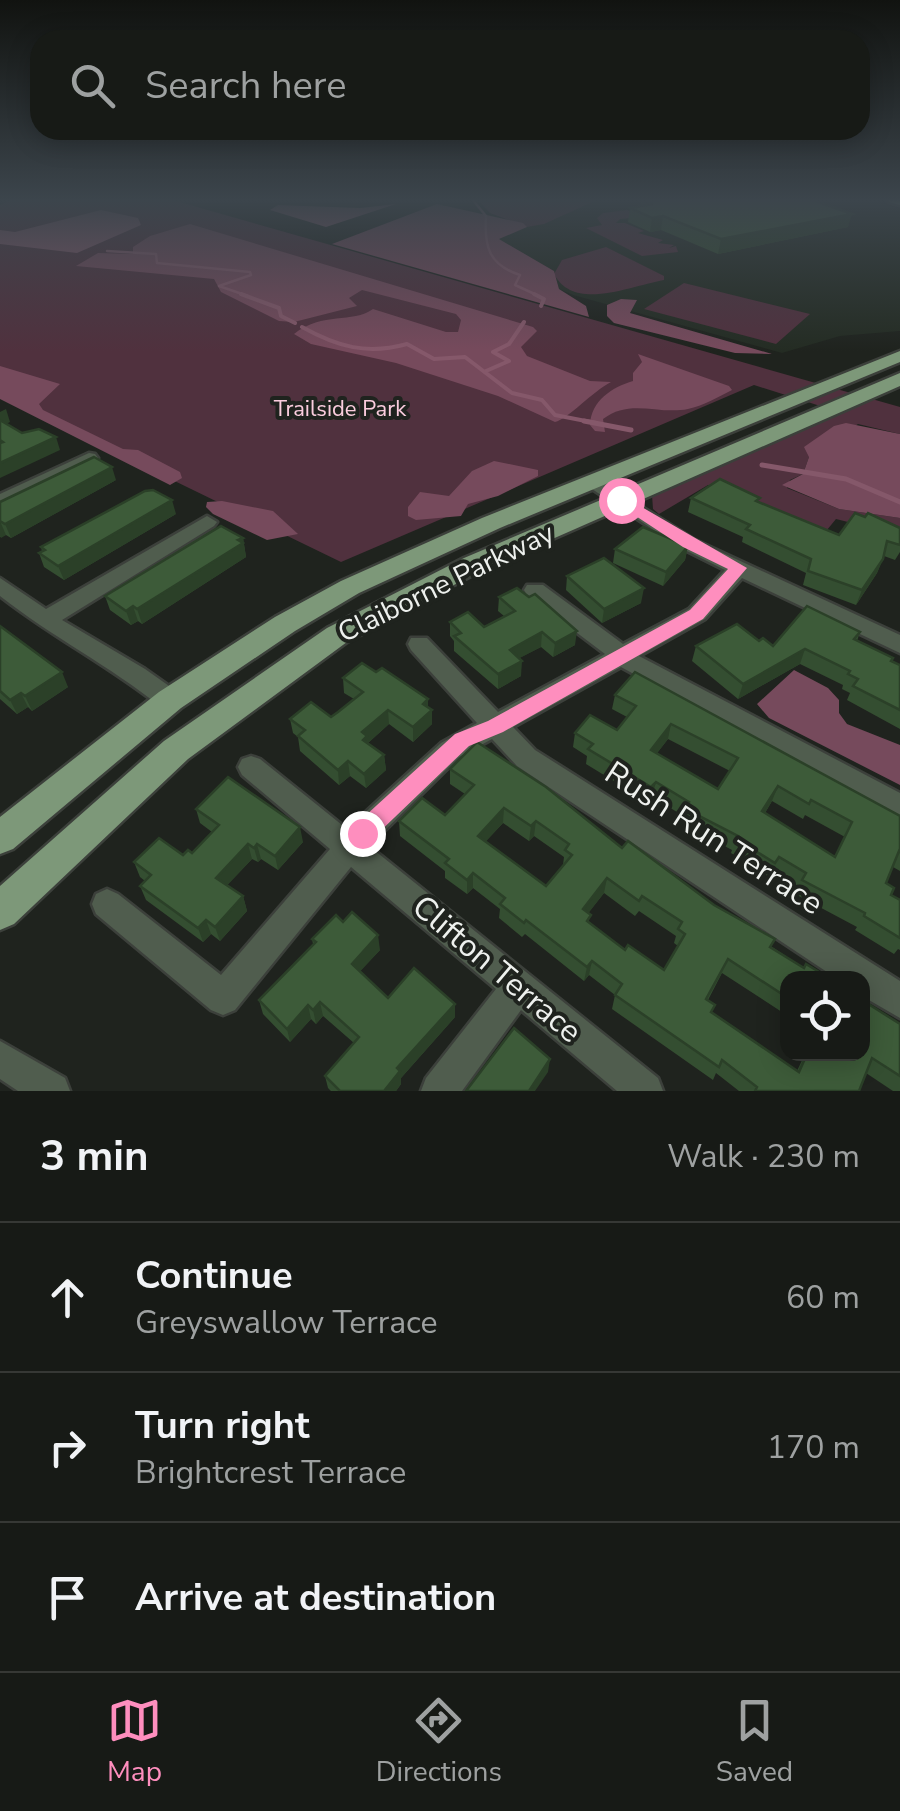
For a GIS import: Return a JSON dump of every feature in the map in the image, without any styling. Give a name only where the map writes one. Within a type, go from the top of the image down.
[{"type":"main road","name":"Claiborne Parkway","points":[[0,838],[170,700],[350,587],[592,481],[900,356]]},
{"type":"main road","name":"Claiborne Parkway","points":[[0,911],[148,774],[276,675],[416,591],[900,379]]},
{"type":"street","points":[[0,501],[89,458]]},
{"type":"street","points":[[592,481],[688,544],[896,635]]},
{"type":"street","points":[[46,620],[208,522]]},
{"type":"street","points":[[107,904],[222,998],[350,848],[462,740],[496,726],[696,614],[739,568]]},
{"type":"street","points":[[0,585],[46,620],[108,654],[170,700]]},
{"type":"street","points":[[535,590],[622,656],[900,806]]},
{"type":"street","name":"Rush Run Terrace","points":[[418,644],[526,758],[900,1001]]},
{"type":"street","name":"Clifton Terrace","points":[[252,766],[645,1091]]},
{"type":"street","points":[[439,1091],[518,987]]},
{"type":"street","points":[[0,1059],[52,1091]]},
{"type":"shaded area","points":[[133,250],[276,250],[533,327],[537,331],[521,347],[527,356],[590,381],[611,382],[555,422],[498,396],[396,363],[311,344],[294,334],[316,322],[356,316],[373,309],[446,332],[458,332],[461,320],[456,314],[362,290],[349,298],[357,306],[294,322],[279,321],[221,292],[214,279],[76,266],[98,253],[133,254]]},
{"type":"shaded area","points":[[353,250],[518,250],[554,271],[559,289],[586,306],[589,317]]},
{"type":"shaded area","points":[[518,250],[900,250],[900,331],[840,336],[782,353],[573,295],[559,289],[554,271]]},
{"type":"shaded area","points":[[621,299],[637,300],[630,313],[772,354],[735,353],[614,323],[607,316],[607,305]]},
{"type":"shaded area","points":[[638,354],[732,390],[688,409],[623,409],[603,419],[605,432],[595,431],[590,425],[594,409],[610,391],[633,381],[633,373],[642,362]]},
{"type":"shaded area","points":[[0,366],[60,384],[39,404],[43,410],[123,449],[138,450],[180,472],[182,478],[170,485],[0,399]]},
{"type":"shaded area","points":[[846,423],[900,434],[900,518],[839,509],[782,485],[803,474],[809,457],[804,447],[834,426]]},
{"type":"shaded area","points":[[494,461],[538,470],[538,476],[498,496],[468,504],[461,516],[416,520],[408,516],[408,507],[420,492],[449,496],[472,471]]},
{"type":"shaded area","points":[[222,501],[273,511],[298,534],[267,540],[206,507],[207,502]]},
{"type":"shaded area","points":[[794,670],[828,688],[839,700],[839,713],[847,724],[900,745],[900,785],[769,718],[757,704]]},
{"type":"green space","name":"Trailside Park","points":[[0,250],[348,250],[900,407],[900,434],[858,424],[809,457],[803,474],[790,480],[787,488],[839,509],[900,518],[900,535],[836,519],[822,536],[708,485],[659,514],[653,509],[652,495],[836,411],[754,385],[341,562],[0,396]]},
{"type":"green space","points":[[596,250],[612,250],[664,276],[664,280],[604,294],[575,292],[554,274],[562,260]]},
{"type":"green space","points":[[630,250],[678,252],[642,256]]},
{"type":"green space","points":[[684,283],[810,314],[776,344],[644,309]]},
{"type":"building","points":[[0,420],[22,433],[39,429],[56,437],[0,463]]},
{"type":"building","points":[[94,457],[112,467],[5,524],[0,521],[0,502]]},
{"type":"building","points":[[720,479],[760,498],[756,501],[839,535],[855,513],[865,517],[868,513],[900,528],[900,545],[887,541],[883,559],[862,590],[808,571],[811,559],[691,498]]},
{"type":"building","points":[[153,490],[172,500],[58,566],[39,553],[45,550],[41,547]]},
{"type":"building","points":[[221,526],[243,538],[238,540],[243,543],[137,609],[133,606],[126,611],[105,596]]},
{"type":"building","points":[[643,527],[688,546],[666,572],[615,549]]},
{"type":"building","points":[[604,558],[644,588],[604,609],[567,576]]},
{"type":"building","points":[[517,588],[529,597],[535,594],[577,631],[555,643],[542,632],[510,650],[522,661],[498,674],[454,636],[461,633],[450,622],[468,612],[484,627],[515,611],[499,597]]},
{"type":"building","points":[[807,606],[860,632],[854,639],[900,665],[900,710],[853,686],[858,679],[848,674],[850,671],[805,649],[743,684],[696,646],[737,624],[759,641],[763,638],[773,646]]},
{"type":"building","points":[[0,626],[62,672],[25,696],[21,693],[10,700],[0,691]]},
{"type":"building","points":[[362,663],[376,672],[382,668],[428,699],[423,704],[432,710],[413,727],[388,710],[362,732],[367,736],[363,740],[384,755],[364,774],[348,761],[338,770],[298,736],[305,730],[290,719],[311,702],[331,717],[338,712],[363,692],[343,678]]},
{"type":"building","points":[[635,672],[900,816],[900,852],[886,883],[894,888],[891,895],[900,900],[900,938],[864,916],[865,913],[802,880],[806,873],[779,857],[775,863],[736,839],[738,836],[684,808],[689,802],[656,782],[651,787],[588,749],[593,744],[575,733],[590,715],[617,730],[636,706],[615,695]],"holes":[[[671,724],[738,758],[718,789],[651,750]],[[778,786],[852,822],[835,857],[762,811]]]},
{"type":"building","points":[[477,742],[546,787],[622,848],[628,841],[714,905],[775,939],[770,947],[804,968],[806,964],[818,971],[780,971],[780,993],[728,959],[706,999],[715,1005],[711,1012],[780,1061],[799,1072],[804,1061],[870,1061],[870,1005],[900,1024],[900,1076],[872,1058],[859,1091],[755,1091],[757,1087],[722,1060],[719,1067],[615,995],[622,984],[592,961],[587,967],[526,920],[524,923],[500,904],[505,898],[473,873],[467,880],[445,863],[449,859],[399,821],[422,798],[445,815],[474,785],[450,769]],"holes":[[[504,808],[531,826],[536,821],[569,844],[565,850],[572,855],[546,886],[478,836]],[[607,878],[639,901],[642,896],[682,922],[678,929],[685,934],[664,970],[628,945],[625,950],[587,921],[591,915],[583,909]]]},
{"type":"building","points":[[228,777],[300,827],[275,856],[257,844],[254,848],[248,844],[216,878],[243,896],[215,927],[206,920],[198,928],[140,886],[151,875],[134,862],[159,838],[183,855],[188,850],[192,853],[219,825],[196,809]]},
{"type":"building","points":[[352,912],[378,935],[352,964],[388,998],[414,968],[455,1004],[397,1068],[400,1071],[384,1091],[340,1091],[325,1076],[359,1037],[320,1002],[313,1010],[308,1005],[287,1029],[259,1000],[316,942],[312,939],[336,915],[343,922]]},
{"type":"building","points":[[514,1028],[550,1059],[529,1091],[466,1091]]},
{"type":"waterway","points":[[490,250],[501,266],[520,275],[515,285],[539,296]]},
{"type":"waterway","points":[[107,251],[156,254],[157,263],[250,272],[251,275],[219,286],[248,296]]},
{"type":"waterway","points":[[241,294],[279,308],[281,316],[295,323]]},
{"type":"waterway","points":[[534,294],[544,299],[541,306]]},
{"type":"waterway","points":[[486,371],[509,361],[493,352],[509,344],[524,322]]},
{"type":"waterway","points":[[302,327],[353,347],[379,349],[407,344],[434,359],[465,357],[512,393],[542,400],[555,415],[596,423]]},
{"type":"waterway","points":[[584,421],[631,430]]},
{"type":"waterway","points":[[762,465],[846,479],[900,502]]},
{"type":"route","points":[[362,833],[462,740],[496,726],[696,614],[739,568],[688,544],[621,500]]}]
